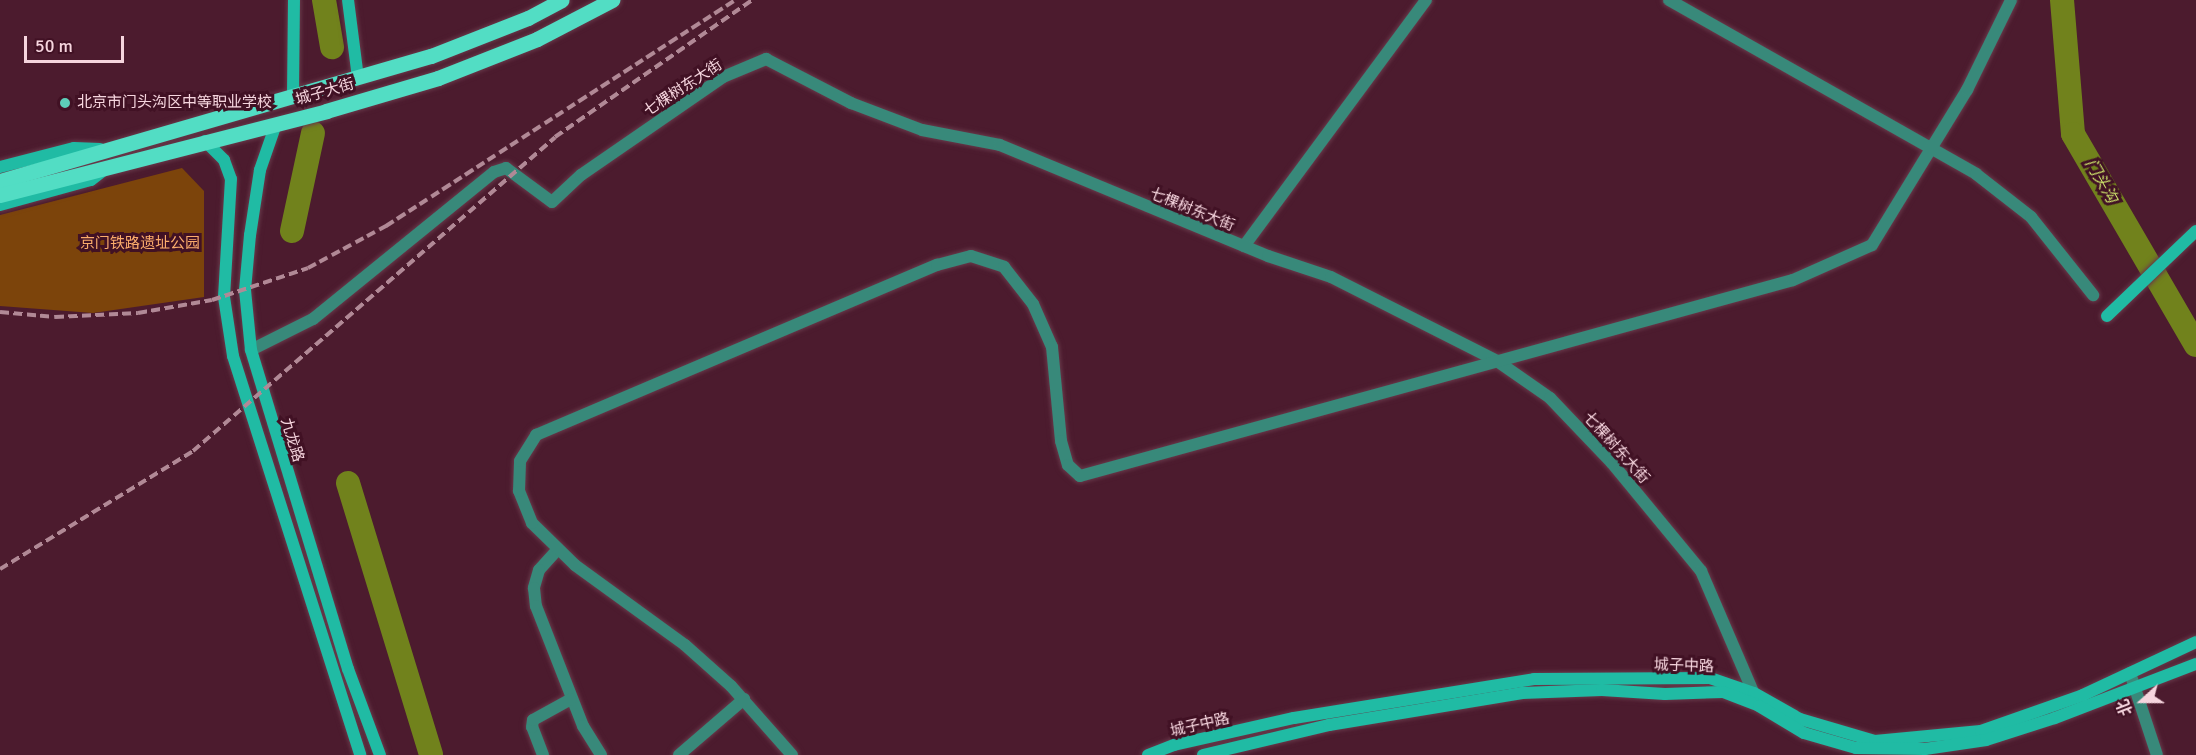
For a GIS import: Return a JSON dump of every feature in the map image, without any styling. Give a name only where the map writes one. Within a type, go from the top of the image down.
[{"type":"main road","name":"城子大街","points":[[0,195],[293,94],[358,78],[431,56],[528,18],[562,0]]},
{"type":"main road","name":"城子大街","points":[[0,181],[110,157],[205,141],[276,124],[438,78],[537,39],[612,0]]},
{"type":"street","points":[[293,94],[294,0]]},
{"type":"street","points":[[348,0],[358,78]]},
{"type":"street","points":[[1244,246],[1426,0]]},
{"type":"street","points":[[1669,0],[1790,66],[1930,151],[1976,174],[2031,218],[2093,294]]},
{"type":"street","points":[[792,755],[744,699],[685,645],[558,549],[532,523],[519,491],[520,461],[536,435],[926,270],[971,256],[1004,267],[1033,304],[1052,347],[1061,441],[1068,465],[1080,476],[1793,280],[1843,261],[1872,245],[1967,90],[2011,0]]},
{"type":"street","name":"七棵树东大街","points":[[251,350],[314,319],[494,172],[506,168],[552,202],[581,175],[723,77],[766,59],[851,104],[922,130],[1000,145],[1244,246],[1331,277],[1497,361],[1550,398],[1612,463],[1701,571],[1759,706]]},
{"type":"street","name":"九龙路","points":[[276,124],[260,170],[250,235],[245,290],[251,350],[348,669],[380,755]]},
{"type":"street","name":"九龙路","points":[[205,141],[224,160],[231,179],[224,297],[233,356],[360,755]]},
{"type":"street","points":[[0,167],[74,148],[110,157],[91,180],[0,205]]},
{"type":"street","points":[[2107,316],[2196,231]]},
{"type":"street","points":[[558,549],[539,570],[534,588],[536,606],[592,755]]},
{"type":"street","name":"城子中路","points":[[1148,755],[1174,745],[1294,718],[1534,679],[1710,678],[1754,693],[1800,720],[1875,741],[1981,731],[2083,694],[2196,642]]},
{"type":"street","name":"城子中路","points":[[1203,755],[1329,725],[1522,693],[1723,692],[1759,706],[1804,733],[1856,748],[1925,749],[1986,740],[2137,689],[2196,664]]},
{"type":"street","points":[[2130,673],[2157,755]]},
{"type":"street","points":[[543,755],[533,720],[571,699]]},
{"type":"street","points":[[679,755],[744,699]]},
{"type":"street","points":[[583,728],[601,755]]},
{"type":"green space","name":"京门铁路遗址公园","points":[[182,168],[204,191],[204,297],[93,313],[0,306],[0,215]]},
{"type":"waterway","points":[[324,0],[332,47]]},
{"type":"waterway","name":"门头沟","points":[[2062,0],[2073,134],[2196,345]]},
{"type":"waterway","points":[[292,231],[313,133]]},
{"type":"waterway","points":[[348,483],[431,755]]},
{"type":"railway","points":[[0,312],[55,317],[138,313],[212,300],[308,268],[386,226],[735,0]]},
{"type":"railway","points":[[0,569],[193,451],[555,137],[752,0]]},
{"type":"place","name":"北京市门头沟区中等职业学校","points":[[65,103]]}]
